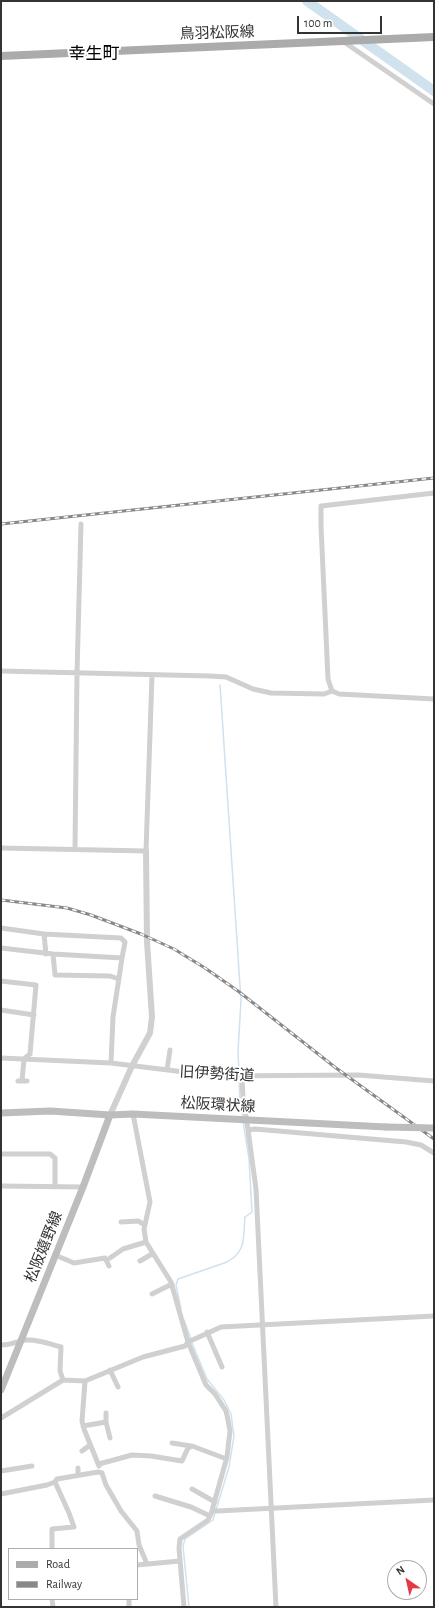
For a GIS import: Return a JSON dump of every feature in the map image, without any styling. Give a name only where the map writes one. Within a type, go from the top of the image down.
[{"type":"main road","name":"鳥羽松阪線","points":[[1,56],[434,37]]},
{"type":"main road","name":"松阪環状線","points":[[1,1113],[50,1111],[110,1115],[133,1114],[386,1127],[434,1128]]},
{"type":"main road","name":"松阪嬉野線","points":[[1,1390],[54,1255],[83,1187],[110,1115]]},
{"type":"street","points":[[346,41],[434,104]]},
{"type":"street","points":[[332,691],[328,679],[321,506],[434,493]]},
{"type":"street","points":[[75,849],[77,673],[82,524]]},
{"type":"street","points":[[1,671],[226,677],[253,689],[271,692],[324,694],[332,691],[339,694],[434,699]]},
{"type":"street","points":[[110,1115],[132,1066],[150,1033],[152,1023],[147,942],[146,851],[152,675]]},
{"type":"street","points":[[1,848],[146,851]]},
{"type":"street","points":[[1,928],[44,934],[121,938],[125,942],[113,1017],[111,1063]]},
{"type":"street","points":[[44,934],[46,954]]},
{"type":"street","points":[[1,948],[46,954],[122,958]]},
{"type":"street","points":[[53,954],[55,974],[110,976],[119,979]]},
{"type":"street","points":[[1,981],[36,985],[30,1054],[24,1059],[22,1081]]},
{"type":"street","points":[[1,1010],[34,1015]]},
{"type":"street","points":[[167,1070],[170,1050]]},
{"type":"street","name":"旧伊勢街道","points":[[1,1058],[111,1063],[217,1076],[358,1075],[434,1081]]},
{"type":"street","points":[[242,1077],[243,1098],[248,1130],[250,1168],[256,1189],[276,1607]]},
{"type":"street","points":[[133,1114],[150,1202],[144,1228],[146,1242],[152,1254],[172,1284],[188,1342],[206,1385],[215,1394],[226,1411],[230,1431],[227,1457],[213,1510],[208,1520],[180,1539],[179,1548],[184,1607]]},
{"type":"street","points":[[248,1130],[255,1128],[406,1142],[421,1145],[434,1153]]},
{"type":"street","points":[[1,1154],[50,1154],[55,1158],[55,1186]]},
{"type":"street","points":[[1,1186],[83,1187]]},
{"type":"street","points":[[120,1222],[138,1221],[145,1225]]},
{"type":"street","points":[[110,1258],[123,1249],[146,1242]]},
{"type":"street","points":[[140,1261],[152,1254]]},
{"type":"street","points":[[54,1255],[74,1264],[104,1258],[109,1266]]},
{"type":"street","points":[[152,1294],[172,1284]]},
{"type":"street","points":[[1,1418],[63,1380],[85,1380],[143,1357],[185,1346],[188,1342],[207,1332],[221,1327],[434,1316]]},
{"type":"street","points":[[207,1332],[222,1367]]},
{"type":"street","points":[[1,1345],[11,1345],[27,1340],[39,1341],[61,1347],[60,1371],[63,1380]]},
{"type":"street","points":[[110,1370],[118,1387]]},
{"type":"street","points":[[85,1380],[83,1426],[106,1485],[121,1511],[138,1531],[139,1545],[147,1564]]},
{"type":"street","points":[[106,1413],[106,1422],[110,1438]]},
{"type":"street","points":[[83,1426],[106,1422]]},
{"type":"street","points":[[172,1443],[192,1446],[224,1458],[227,1457]]},
{"type":"street","points":[[82,1452],[90,1445]]},
{"type":"street","points":[[99,1464],[132,1455],[151,1456],[182,1461],[188,1448],[192,1446]]},
{"type":"street","points":[[1,1471],[32,1466]]},
{"type":"street","points":[[78,1468],[78,1475]]},
{"type":"street","points":[[1,1494],[47,1485],[55,1482],[57,1479],[100,1472]]},
{"type":"street","points":[[52,1548],[52,1529],[74,1527],[55,1482]]},
{"type":"street","points":[[192,1488],[215,1502]]},
{"type":"street","points":[[155,1496],[191,1507],[210,1516]]},
{"type":"street","points":[[213,1510],[272,1509],[434,1500]]},
{"type":"street","points":[[138,1565],[180,1560]]},
{"type":"waterway","points":[[307,1],[434,91]]},
{"type":"waterway","points":[[220,685],[241,1001],[238,1051],[239,1074]]},
{"type":"waterway","points":[[239,1078],[240,1103],[243,1118]]},
{"type":"waterway","points":[[181,1309],[176,1285],[178,1279],[227,1262],[238,1253],[243,1243],[245,1217],[252,1212],[249,1159],[243,1121]]},
{"type":"waterway","points":[[184,1320],[191,1339]]},
{"type":"waterway","points":[[189,1607],[183,1546],[185,1539],[213,1520],[229,1467],[234,1436],[231,1414],[224,1400],[207,1379],[192,1343]]},
{"type":"railway","points":[[1,524],[434,478]]},
{"type":"railway","points":[[1,900],[67,908],[91,915],[141,934],[174,949],[238,991],[336,1068],[434,1139]]},
{"type":"district","name":"幸生町","points":[[94,54]]}]
